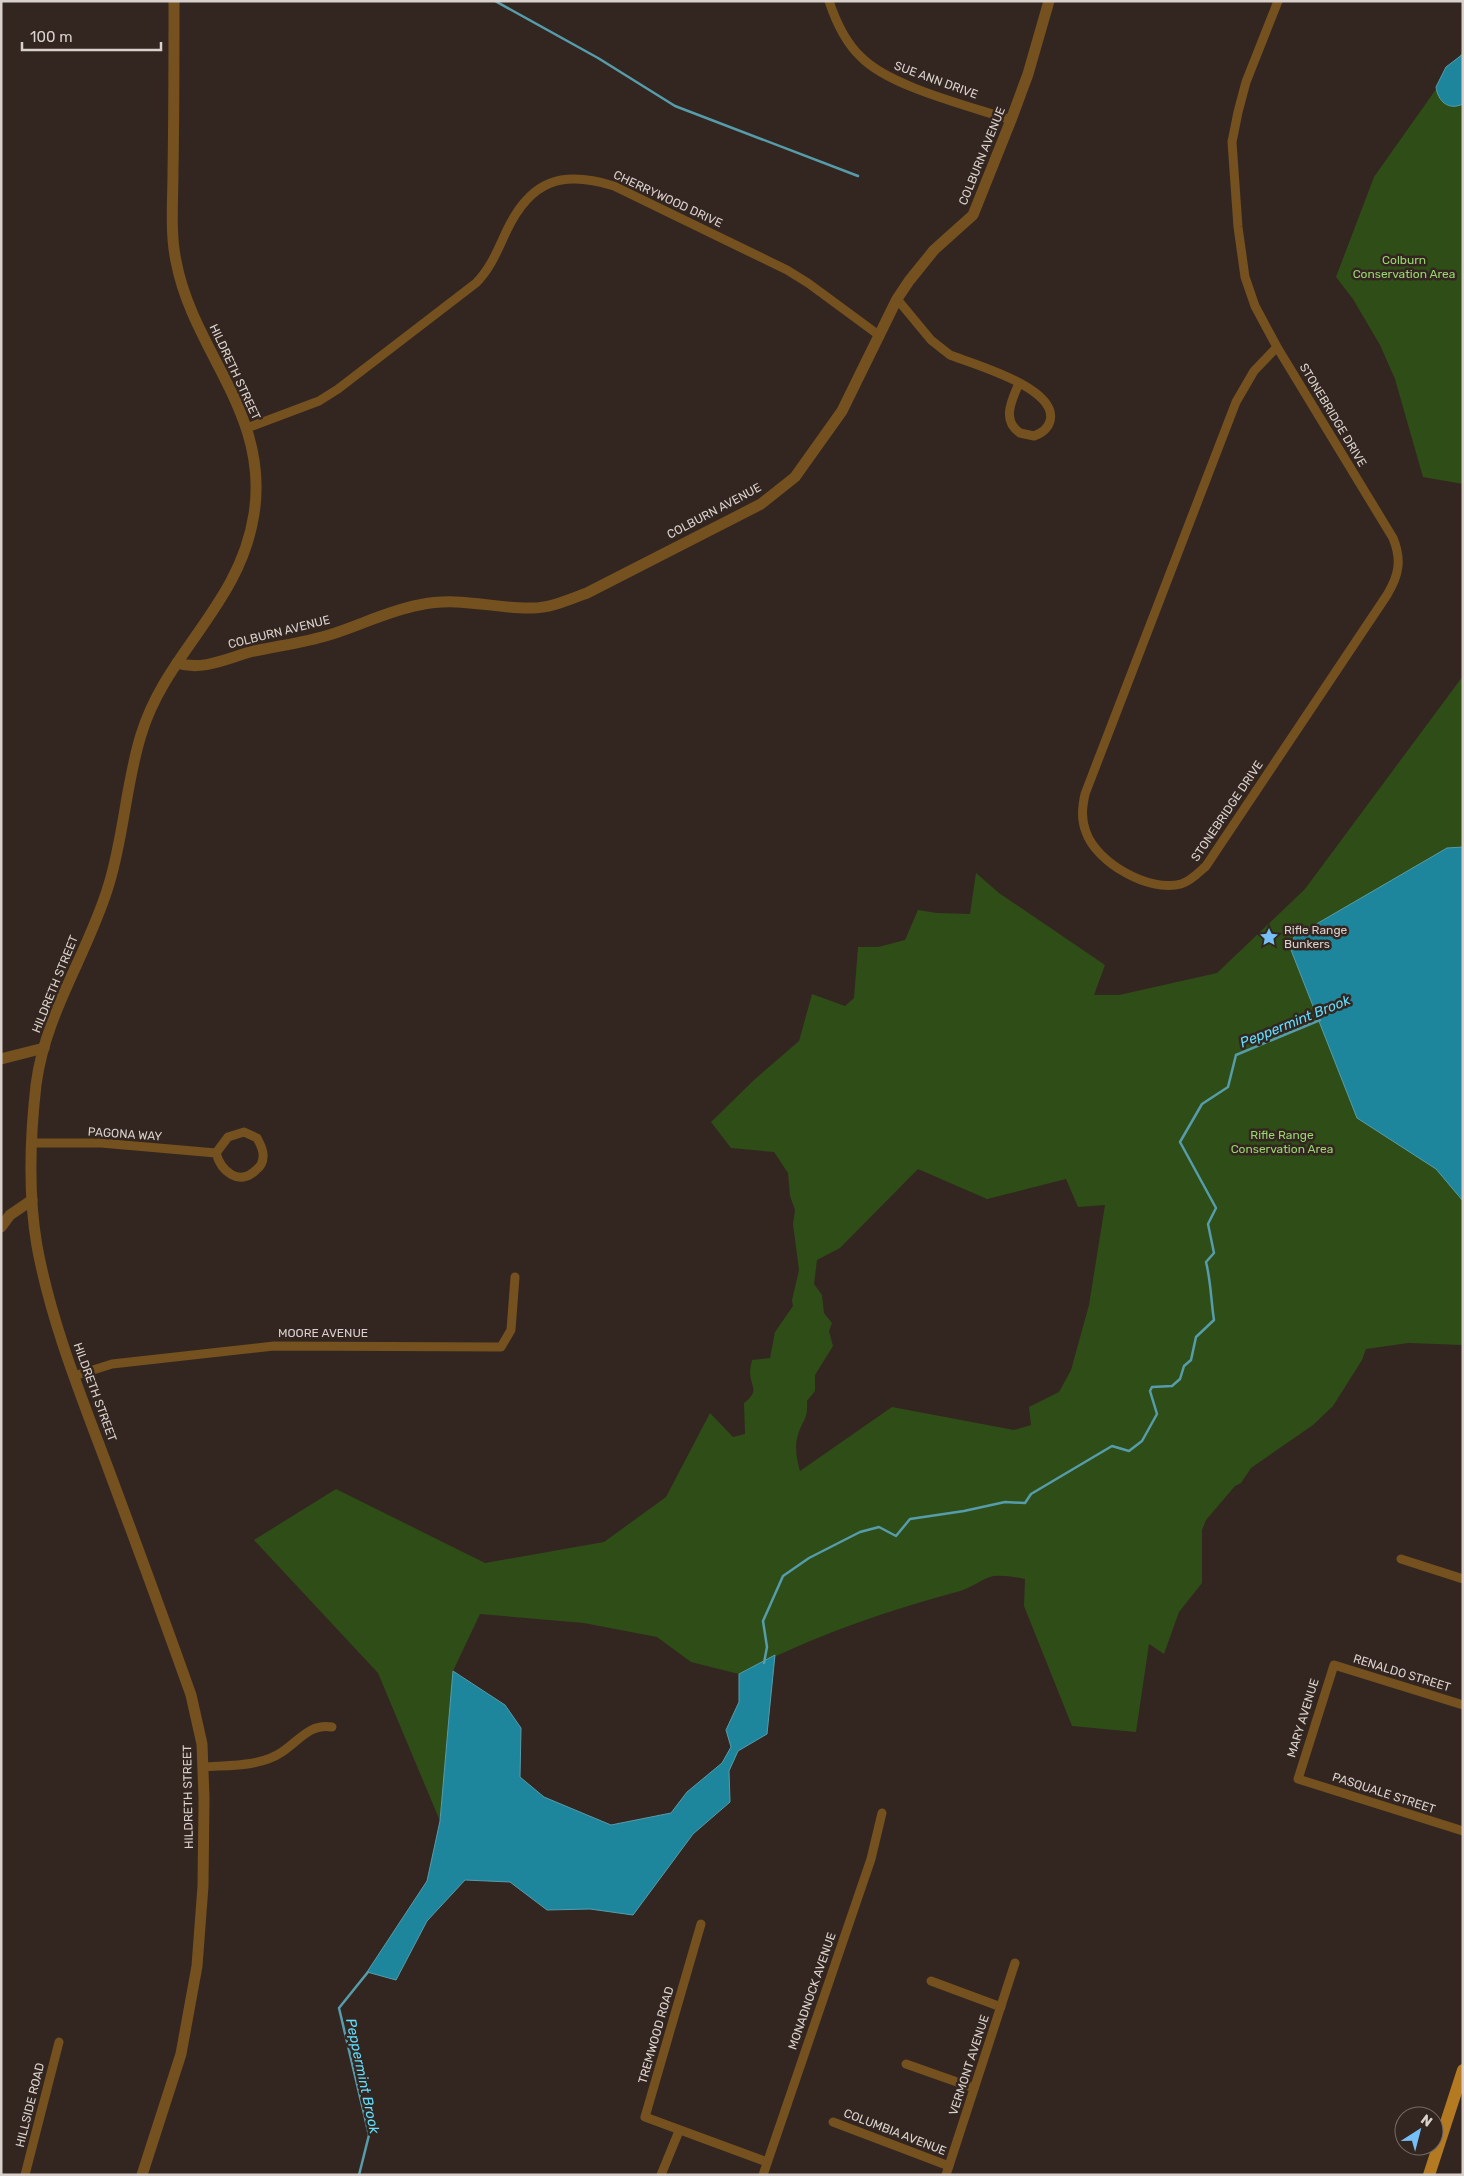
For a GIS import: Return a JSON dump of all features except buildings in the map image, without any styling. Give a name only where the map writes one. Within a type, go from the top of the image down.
[{"type":"main road","points":[[1429,2175],[1463,2070]]},
{"type":"street","name":"HILDRETH STREET","points":[[142,2175],[181,2054],[194,1988],[203,1886],[202,1744],[191,1695],[74,1376],[50,1300],[37,1246],[32,1200],[32,1143],[37,1080],[44,1048],[59,1004],[108,888],[120,842],[140,737],[149,711],[177,663],[221,602],[238,569],[249,540],[255,510],[256,473],[247,428],[237,402],[197,324],[186,298],[175,258],[173,206],[174,1]]},
{"type":"street","name":"SUE ANN DRIVE","points":[[829,1],[842,33],[860,57],[872,67],[902,83],[1011,120]]},
{"type":"street","name":"COLBURN AVENUE","points":[[177,663],[188,666],[205,665],[274,646],[328,636],[386,614],[419,605],[453,600],[533,608],[562,603],[587,593],[761,504],[795,477],[842,411],[897,299],[908,281],[934,250],[973,215],[1028,74],[1049,1]]},
{"type":"street","name":"STONEBRIDGE DRIVE","points":[[1277,347],[1254,371],[1236,402],[1085,794],[1082,820],[1086,834],[1094,846],[1104,858],[1118,868],[1132,877],[1149,883],[1166,886],[1181,884],[1194,878],[1206,866],[1387,595],[1399,568],[1400,559],[1393,538],[1277,347],[1256,306],[1245,277],[1238,227],[1232,142],[1246,82],[1278,1]]},
{"type":"street","name":"CHERRYWOOD DRIVE","points":[[247,428],[319,401],[338,389],[476,283],[491,264],[521,205],[532,193],[560,180],[576,177],[614,186],[743,248],[808,283],[880,336]]},
{"type":"street","points":[[897,299],[923,331],[950,355],[1019,383],[1040,395],[1051,409],[1049,424],[1039,434],[1029,436],[1020,433],[1010,422],[1009,410],[1019,383]]},
{"type":"street","points":[[1,1059],[44,1048]]},
{"type":"street","points":[[244,1132],[258,1138],[264,1156],[259,1168],[254,1173],[243,1178],[234,1176],[226,1171],[219,1163],[216,1153],[228,1138],[244,1132]]},
{"type":"street","name":"PAGONA WAY","points":[[32,1143],[101,1143],[216,1153]]},
{"type":"street","points":[[1,1227],[10,1215],[32,1200]]},
{"type":"street","name":"MOORE AVENUE","points":[[74,1376],[112,1364],[274,1346],[501,1347],[511,1330],[515,1276]]},
{"type":"street","points":[[1401,1559],[1463,1579]]},
{"type":"street","name":"RENALDO STREET","points":[[1334,1664],[1463,1705]]},
{"type":"street","name":"MARY AVENUE","points":[[1298,1779],[1334,1664]]},
{"type":"street","points":[[203,1767],[260,1761],[281,1753],[317,1726],[332,1727]]},
{"type":"street","name":"PASQUALE STREET","points":[[1298,1779],[1463,1831]]},
{"type":"street","name":"MONADNOCK AVENUE","points":[[763,2175],[871,1859],[882,1814]]},
{"type":"street","name":"TREMWOOD ROAD","points":[[679,2130],[645,2117],[701,1924]]},
{"type":"street","name":"VERMONT AVENUE","points":[[947,2170],[1015,1963]]},
{"type":"street","points":[[930,1980],[1000,2007]]},
{"type":"street","name":"HILLSIDE ROAD","points":[[25,2175],[59,2042]]},
{"type":"street","points":[[906,2064],[974,2088]]},
{"type":"street","name":"COLUMBIA AVENUE","points":[[833,2122],[947,2170]]},
{"type":"street","points":[[660,2175],[679,2130],[767,2162]]},
{"type":"green space","name":"Colburn Conservation Area","points":[[1463,51],[1463,484],[1423,477],[1395,379],[1380,345],[1353,299],[1336,277],[1374,177]]},
{"type":"green space","name":"Rifle Range Conservation Area","points":[[1463,676],[1463,1345],[1408,1343],[1366,1349],[1362,1360],[1333,1406],[1313,1425],[1251,1468],[1241,1483],[1235,1486],[1206,1520],[1202,1530],[1202,1583],[1179,1612],[1164,1654],[1149,1644],[1136,1732],[1072,1726],[1024,1606],[1025,1579],[1002,1576],[990,1577],[964,1590],[847,1626],[793,1648],[739,1674],[691,1662],[657,1637],[584,1623],[480,1614],[453,1671],[440,1821],[378,1673],[254,1540],[336,1489],[485,1563],[604,1542],[666,1497],[710,1413],[733,1437],[745,1434],[744,1403],[753,1392],[750,1373],[752,1360],[770,1358],[775,1332],[793,1306],[792,1300],[799,1270],[793,1224],[795,1210],[790,1196],[788,1173],[774,1152],[731,1148],[711,1122],[754,1080],[799,1041],[812,994],[845,1006],[854,998],[858,947],[878,947],[905,940],[918,910],[937,913],[970,914],[976,873],[999,893],[1105,965],[1094,995],[1119,995],[1217,973],[1305,889]],"holes":[[[918,1169],[987,1199],[1066,1179],[1078,1207],[1105,1205],[1089,1305],[1071,1370],[1059,1392],[1029,1407],[1031,1425],[1014,1430],[892,1407],[800,1471],[796,1444],[806,1416],[807,1401],[815,1391],[815,1375],[833,1346],[829,1331],[832,1323],[824,1313],[822,1295],[814,1284],[817,1260],[840,1248]]]},
{"type":"water","points":[[1463,54],[1463,104],[1458,106],[1448,105],[1439,97],[1436,87],[1446,67]]},
{"type":"water","points":[[1463,847],[1463,1201],[1436,1169],[1357,1118],[1291,950],[1294,937],[1447,848]]},
{"type":"water","points":[[775,1655],[767,1734],[738,1751],[729,1771],[730,1802],[693,1834],[633,1915],[590,1909],[547,1910],[510,1882],[465,1880],[427,1921],[396,1980],[367,1972],[427,1881],[440,1821],[453,1671],[505,1705],[521,1728],[520,1777],[544,1797],[611,1825],[671,1813],[687,1792],[722,1763],[731,1747],[726,1730],[739,1702],[739,1674]]},
{"type":"waterway","points":[[495,1],[598,58],[675,106],[858,176]]},
{"type":"waterway","name":"Peppermint Brook","points":[[764,1663],[767,1647],[763,1621],[783,1576],[809,1558],[860,1532],[879,1527],[896,1536],[910,1519],[964,1511],[1005,1502],[1025,1503],[1031,1494],[1112,1446],[1129,1451],[1142,1441],[1157,1414],[1150,1391],[1152,1387],[1172,1386],[1180,1379],[1184,1366],[1191,1360],[1196,1337],[1214,1320],[1206,1262],[1214,1253],[1208,1224],[1216,1208],[1180,1142],[1202,1104],[1228,1087],[1236,1055],[1320,1020]]},
{"type":"waterway","name":"Peppermint Brook","points":[[359,2175],[369,2135],[339,2008],[368,1972]]},
{"type":"place","name":"Rifle Range Bunkers","points":[[1269,937]]}]
